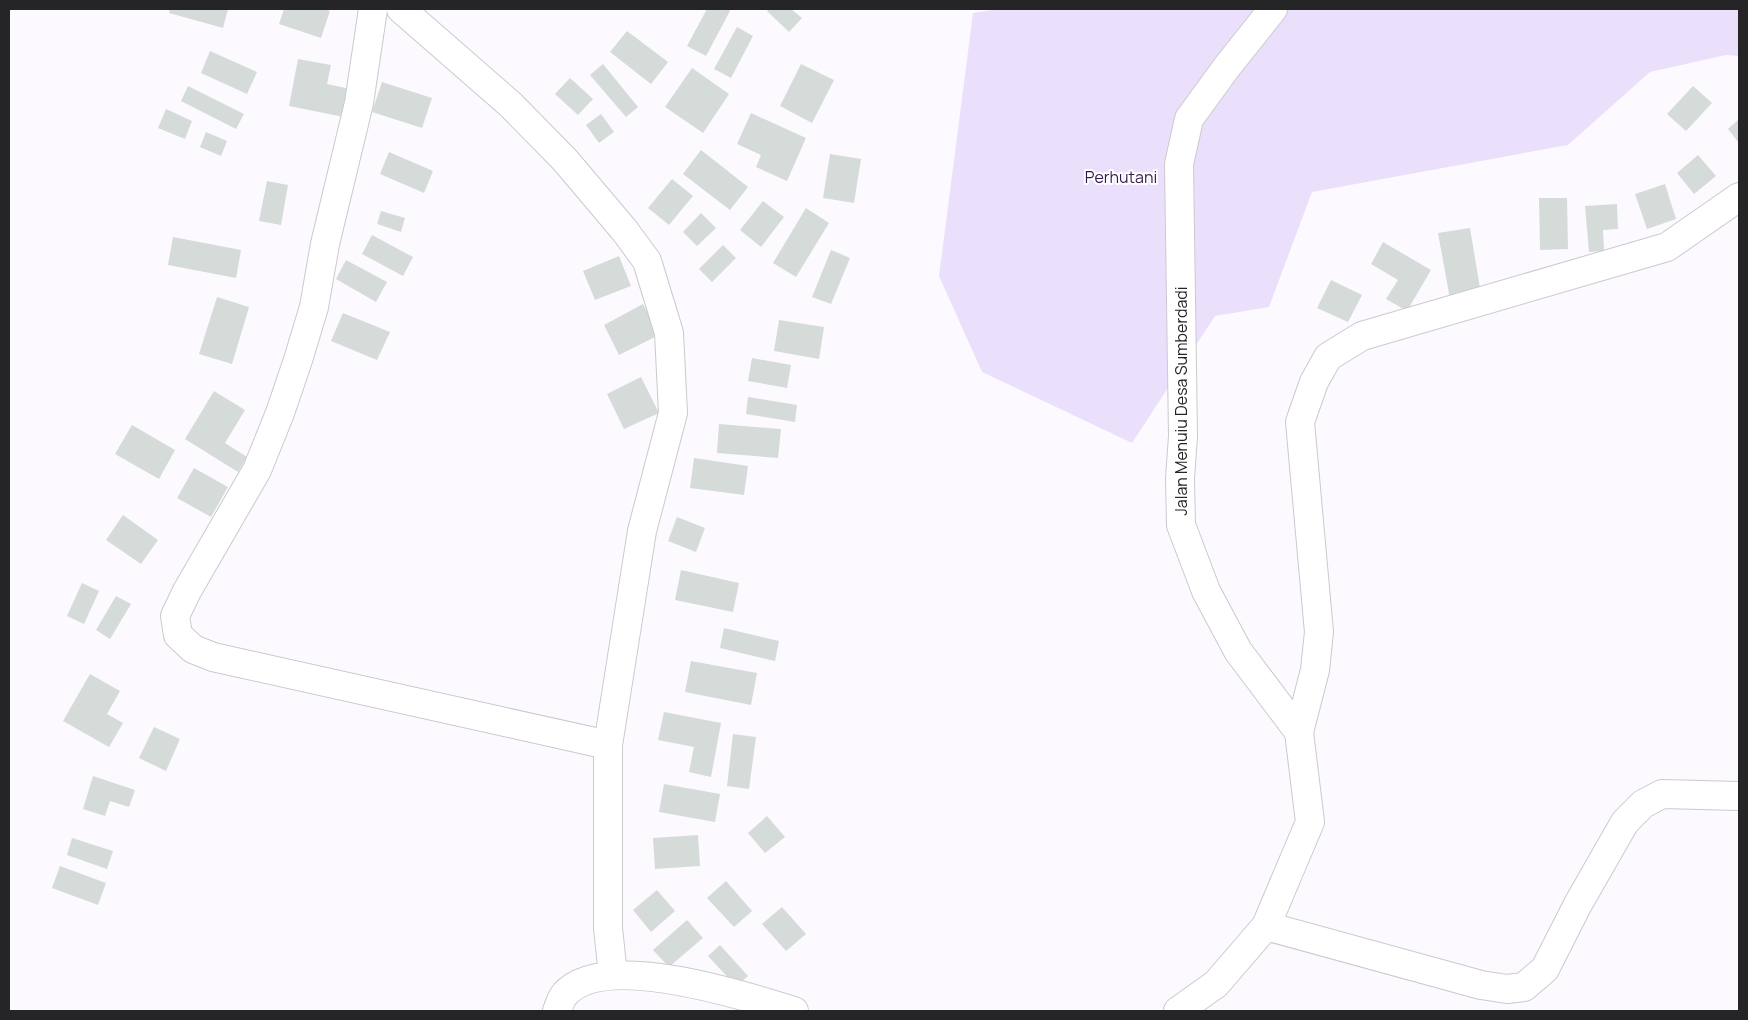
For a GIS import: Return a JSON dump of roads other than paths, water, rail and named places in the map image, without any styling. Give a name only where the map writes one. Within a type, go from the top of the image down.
[{"type":"street","points":[[374,9],[359,103],[325,244],[314,307],[298,360],[280,413],[257,470],[187,591],[175,616],[178,635],[192,649],[213,657],[596,742]]},
{"type":"street","points":[[401,9],[511,105],[565,160],[624,231],[647,261],[669,334],[673,413],[642,531],[596,742],[612,975]]},
{"type":"street","name":"Jalan Menuiu Desa Sumberdadi","points":[[1273,9],[1226,68],[1189,119],[1179,164],[1183,426],[1180,479],[1181,525],[1206,591],[1238,651],[1299,732]]},
{"type":"street","points":[[1178,1011],[1216,984],[1266,926],[1310,822],[1299,732],[1315,670],[1319,632],[1300,422],[1314,382],[1328,357],[1362,336],[1667,247],[1739,197]]},
{"type":"street","points":[[1266,926],[1481,985],[1507,989],[1524,988],[1545,969],[1578,904],[1625,822],[1643,804],[1662,794],[1739,796]]},
{"type":"street","points":[[557,1011],[564,994],[582,981],[612,975],[661,978],[745,996],[794,1011]]},
{"type":"park label","name":"Perhutani","points":[[1121,177]]}]
